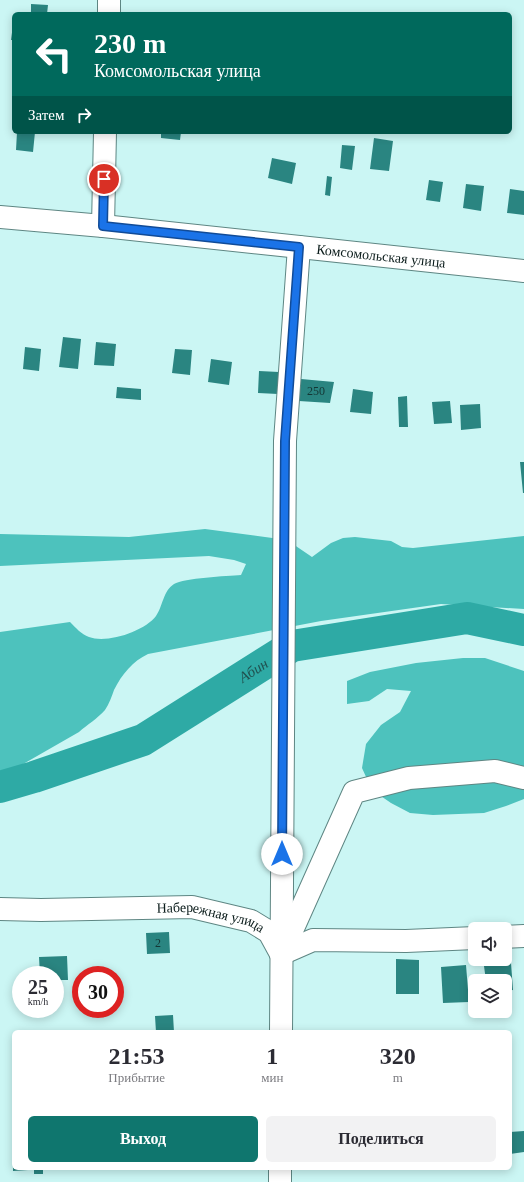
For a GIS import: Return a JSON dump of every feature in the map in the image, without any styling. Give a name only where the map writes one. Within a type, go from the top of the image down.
[{"type":"street","points":[[109,0],[109,12]]},
{"type":"street","points":[[103,226],[105,134]]},
{"type":"street","name":"Комсомольская улица","points":[[0,217],[103,226],[524,271]]},
{"type":"street","points":[[281,1030],[285,441],[299,247]]},
{"type":"street","points":[[281,954],[354,792],[410,778],[495,771],[524,778]]},
{"type":"street","name":"Набережная улица","points":[[0,909],[41,910],[192,907],[251,921],[269,932],[281,954]]},
{"type":"street","points":[[512,937],[524,936]]},
{"type":"street","points":[[281,954],[313,940],[406,941],[468,938]]},
{"type":"street","points":[[280,1170],[280,1182]]},
{"type":"shaded area","points":[[205,529],[287,540],[312,557],[331,543],[343,538],[355,537],[391,541],[402,547],[413,548],[524,536],[524,609],[441,604],[321,621],[148,654],[137,660],[124,673],[105,710],[96,719],[79,732],[0,776],[0,632],[70,622],[81,633],[97,639],[106,639],[125,635],[143,627],[156,616],[165,595],[174,584],[187,580],[241,575],[246,564],[234,560],[209,556],[0,566],[0,534],[129,537]]},
{"type":"shaded area","points":[[463,658],[485,658],[524,671],[524,799],[484,813],[433,815],[410,813],[391,803],[372,790],[362,768],[366,744],[381,725],[400,712],[411,691],[387,689],[369,701],[347,704],[347,681],[370,672],[416,663]]},
{"type":"building","points":[[31,4],[48,5],[47,12],[31,12]]},
{"type":"building","points":[[17,134],[35,134],[33,152],[16,150]]},
{"type":"building","points":[[161,134],[181,134],[180,140],[161,138]]},
{"type":"building","points":[[374,138],[393,141],[389,171],[370,169]]},
{"type":"building","points":[[342,145],[355,146],[352,170],[340,168]]},
{"type":"building","points":[[272,158],[296,163],[292,184],[268,178]]},
{"type":"building","points":[[327,176],[332,177],[330,196],[325,195]]},
{"type":"building","points":[[429,180],[443,182],[440,202],[426,200]]},
{"type":"building","points":[[466,184],[484,186],[481,211],[463,208]]},
{"type":"building","points":[[510,189],[524,191],[524,215],[507,213]]},
{"type":"building","points":[[63,337],[81,339],[78,369],[59,367]]},
{"type":"building","points":[[96,342],[116,344],[114,366],[94,365]]},
{"type":"building","points":[[25,347],[41,349],[39,371],[23,369]]},
{"type":"building","points":[[175,349],[192,350],[190,375],[172,373]]},
{"type":"building","points":[[211,359],[232,362],[229,385],[208,382]]},
{"type":"building","points":[[259,371],[279,372],[278,394],[258,393]]},
{"type":"building","points":[[301,379],[334,382],[330,403],[299,401]]},
{"type":"building","points":[[117,387],[141,389],[141,400],[116,398]]},
{"type":"building","points":[[353,389],[373,392],[371,414],[350,412]]},
{"type":"building","points":[[407,396],[408,427],[399,427],[398,397]]},
{"type":"building","points":[[450,401],[452,423],[434,424],[432,402]]},
{"type":"building","points":[[480,404],[481,428],[461,430],[460,405]]},
{"type":"building","points":[[520,462],[524,462],[524,493],[523,493]]},
{"type":"building","points":[[169,932],[170,953],[147,954],[146,933]]},
{"type":"building","points":[[67,956],[68,980],[64,980],[64,966],[40,966],[39,957]]},
{"type":"building","points":[[396,959],[419,960],[419,994],[396,994]]},
{"type":"building","points":[[466,965],[468,1002],[443,1003],[441,967]]},
{"type":"building","points":[[484,966],[511,966],[512,974],[485,974]]},
{"type":"building","points":[[173,1015],[174,1030],[156,1030],[155,1016]]},
{"type":"building","points":[[524,1131],[524,1152],[512,1154],[512,1132]]},
{"type":"building","points":[[34,1170],[43,1170],[43,1174],[34,1174]]},
{"type":"waterway","name":"Абин","points":[[0,787],[143,740],[292,646],[467,618],[524,630]]},
{"type":"route","points":[[104,179],[103,226],[299,247],[285,441],[282,854]]}]
